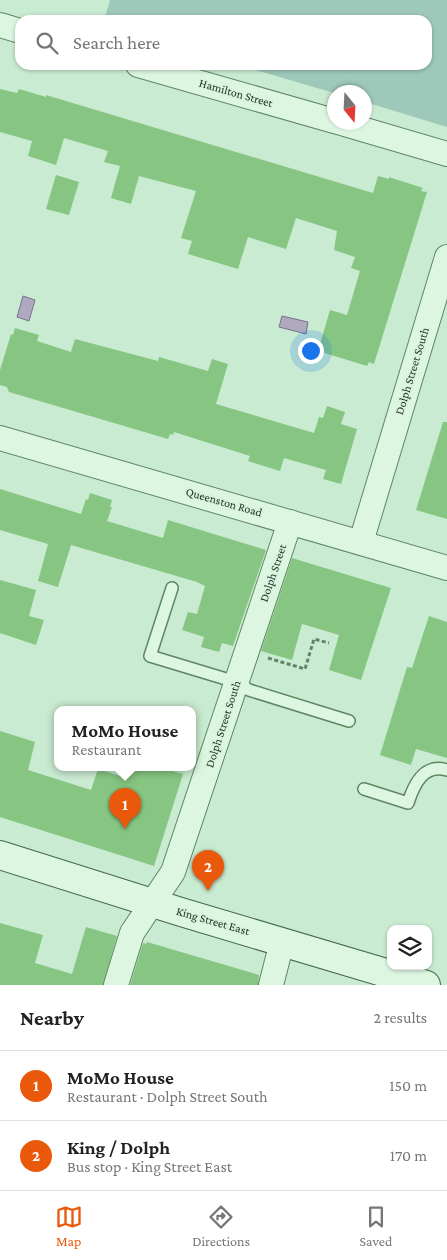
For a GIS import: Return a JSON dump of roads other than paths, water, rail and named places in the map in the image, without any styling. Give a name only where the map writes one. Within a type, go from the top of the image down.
[{"type":"main road","name":"King Street East","points":[[0,855],[152,903],[426,985]]},
{"type":"street","points":[[0,26],[15,30]]},
{"type":"street","name":"Hamilton Street","points":[[156,70],[327,119]]},
{"type":"street","points":[[365,130],[447,154]]},
{"type":"street","name":"Dolph Street South","points":[[361,542],[447,257]]},
{"type":"street","name":"Queenston Road","points":[[0,438],[447,568]]},
{"type":"street","name":"Dolph Street","points":[[256,625],[290,522]]},
{"type":"street","name":"Dolph Street South","points":[[116,985],[132,934],[173,872],[256,625]]},
{"type":"street","points":[[271,985],[282,942]]},
{"type":"lane","points":[[172,588],[150,656],[236,682],[249,690],[348,721]]},
{"type":"lane","points":[[364,789],[408,803],[412,790],[422,774],[434,768],[447,770]]},
{"type":"place","name":"MoMo House","points":[[125,829]]},
{"type":"place","name":"King / Dolph","points":[[208,891]]}]
